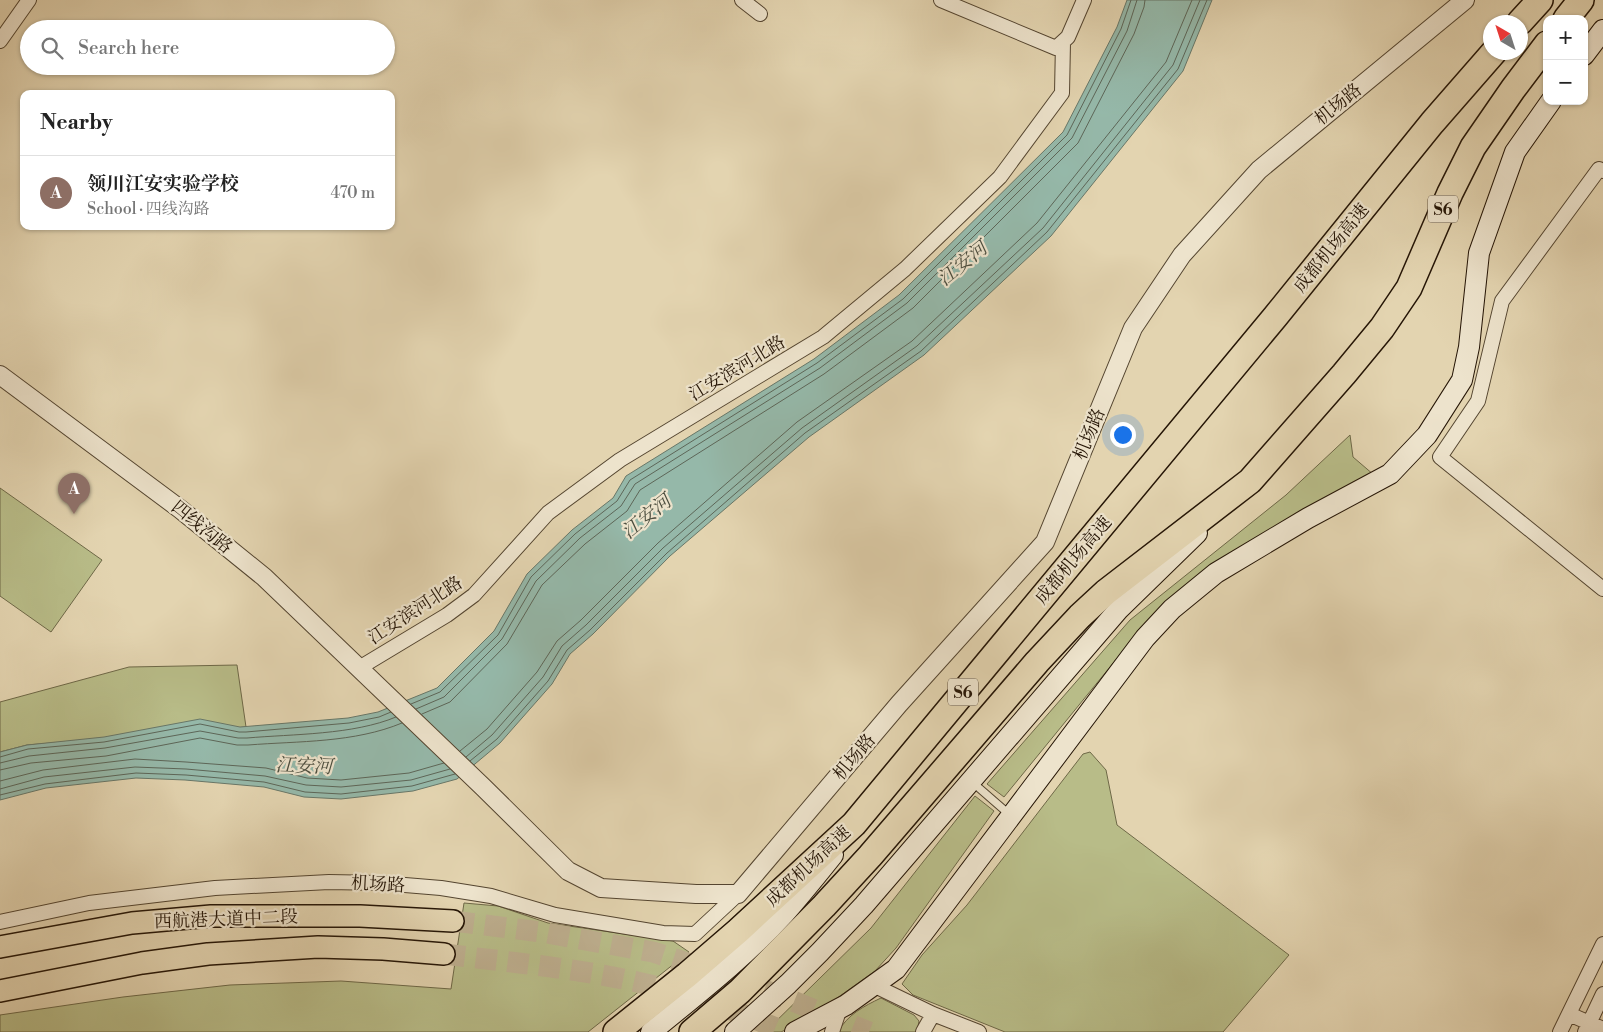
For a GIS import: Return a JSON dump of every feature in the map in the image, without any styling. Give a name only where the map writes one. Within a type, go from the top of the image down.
[{"type":"highway","points":[[1526,15],[1540,0]]},
{"type":"highway","points":[[1569,15],[1581,0]]},
{"type":"highway","name":"成都机场高速","points":[[692,1032],[740,992],[824,906],[870,856],[1037,662],[1080,616],[1106,592],[1250,481],[1382,328],[1409,288],[1450,193],[1473,147],[1513,88],[1543,49]]},
{"type":"highway","name":"成都机场高速","points":[[616,1032],[738,931],[854,824],[1275,317],[1432,122],[1487,60]]},
{"type":"main road","points":[[1588,50],[1603,30]]},
{"type":"main road","points":[[795,1032],[840,1008],[896,969],[1145,638],[1172,609],[1216,573],[1308,518],[1390,474],[1427,435],[1462,380],[1469,346],[1479,253],[1515,152],[1548,105]]},
{"type":"main road","points":[[735,1032],[788,984],[864,905],[1119,609],[1250,481]]},
{"type":"main road","points":[[651,1032],[749,949],[812,881],[854,824]]},
{"type":"main road","name":"西航港大道中二段","points":[[0,947],[132,922],[211,916],[360,916],[453,921]]},
{"type":"main road","name":"西航港大道中二段","points":[[0,991],[142,963],[208,954],[318,947],[383,949],[444,954]]},
{"type":"main road","points":[[746,1032],[788,984]]},
{"type":"street","points":[[0,42],[29,0]]},
{"type":"street","points":[[742,0],[760,14]]},
{"type":"street","points":[[941,0],[1056,48],[1068,37],[1084,0]]},
{"type":"street","name":"机场路","points":[[0,922],[89,903],[215,888],[337,882],[381,883],[441,888],[492,896],[555,915],[663,933],[695,934],[738,894],[1045,542],[1133,328],[1182,256],[1259,170],[1465,0]]},
{"type":"street","name":"江安滨河北路","points":[[359,668],[447,615],[474,595],[548,513],[620,460],[823,337],[905,269],[1000,177],[1062,93],[1064,42]]},
{"type":"street","points":[[1603,171],[1599,169],[1502,301],[1478,401],[1440,457],[1603,589]]},
{"type":"street","name":"四线沟路","points":[[0,375],[180,509],[264,577],[484,787],[568,871],[601,888],[687,894],[738,894]]},
{"type":"street","points":[[1560,1032],[1603,944]]},
{"type":"street","points":[[873,986],[933,1014],[979,1032]]},
{"type":"street","points":[[1587,1028],[1603,994]]},
{"type":"street","points":[[832,1032],[840,1008]]},
{"type":"street","points":[[924,1032],[933,1014]]},
{"type":"street","points":[[1569,1014],[1587,1028],[1603,1030]]},
{"type":"lane","points":[[979,788],[1010,816]]},
{"type":"green space","points":[[1350,435],[1353,457],[1374,475],[1208,571],[1154,613],[1004,797],[987,784],[1130,620],[1286,495]]},
{"type":"green space","points":[[0,488],[102,560],[51,632],[0,596]]},
{"type":"green space","points":[[237,665],[246,727],[27,745],[0,752],[0,702],[129,667]]},
{"type":"green space","points":[[1090,752],[1106,770],[1117,825],[1289,955],[1223,1032],[1005,1032],[913,995],[902,984],[922,955],[967,905],[1083,754]]},
{"type":"green space","points":[[975,796],[994,811],[896,948],[875,971],[809,1018],[781,1032],[765,1032],[871,928]]},
{"type":"green space","points":[[464,903],[498,906],[548,923],[673,941],[689,952],[588,1032],[0,1032],[0,1015],[123,997],[230,985],[341,981],[451,989]]},
{"type":"green space","points":[[881,998],[914,1015],[919,1021],[917,1032],[838,1032],[851,1016]]},
{"type":"water","name":"江安河","points":[[1127,0],[1212,0],[1183,71],[1051,236],[924,355],[809,437],[670,556],[593,634],[570,654],[552,684],[500,743],[457,779],[413,791],[341,799],[304,797],[264,787],[136,778],[46,788],[0,800],[0,752],[27,745],[104,737],[200,719],[240,727],[348,718],[378,712],[437,688],[494,631],[527,574],[572,530],[613,498],[626,476],[814,359],[899,295],[1063,132],[1117,27]]},
{"type":"tunnel","points":[[453,921],[541,932],[653,952],[722,974],[869,1032]]},
{"type":"tunnel","points":[[444,954],[565,969],[637,982],[675,991],[712,1003],[785,1032]]},
{"type":"place","name":"领川江安实验学校","points":[[74,514]]}]
